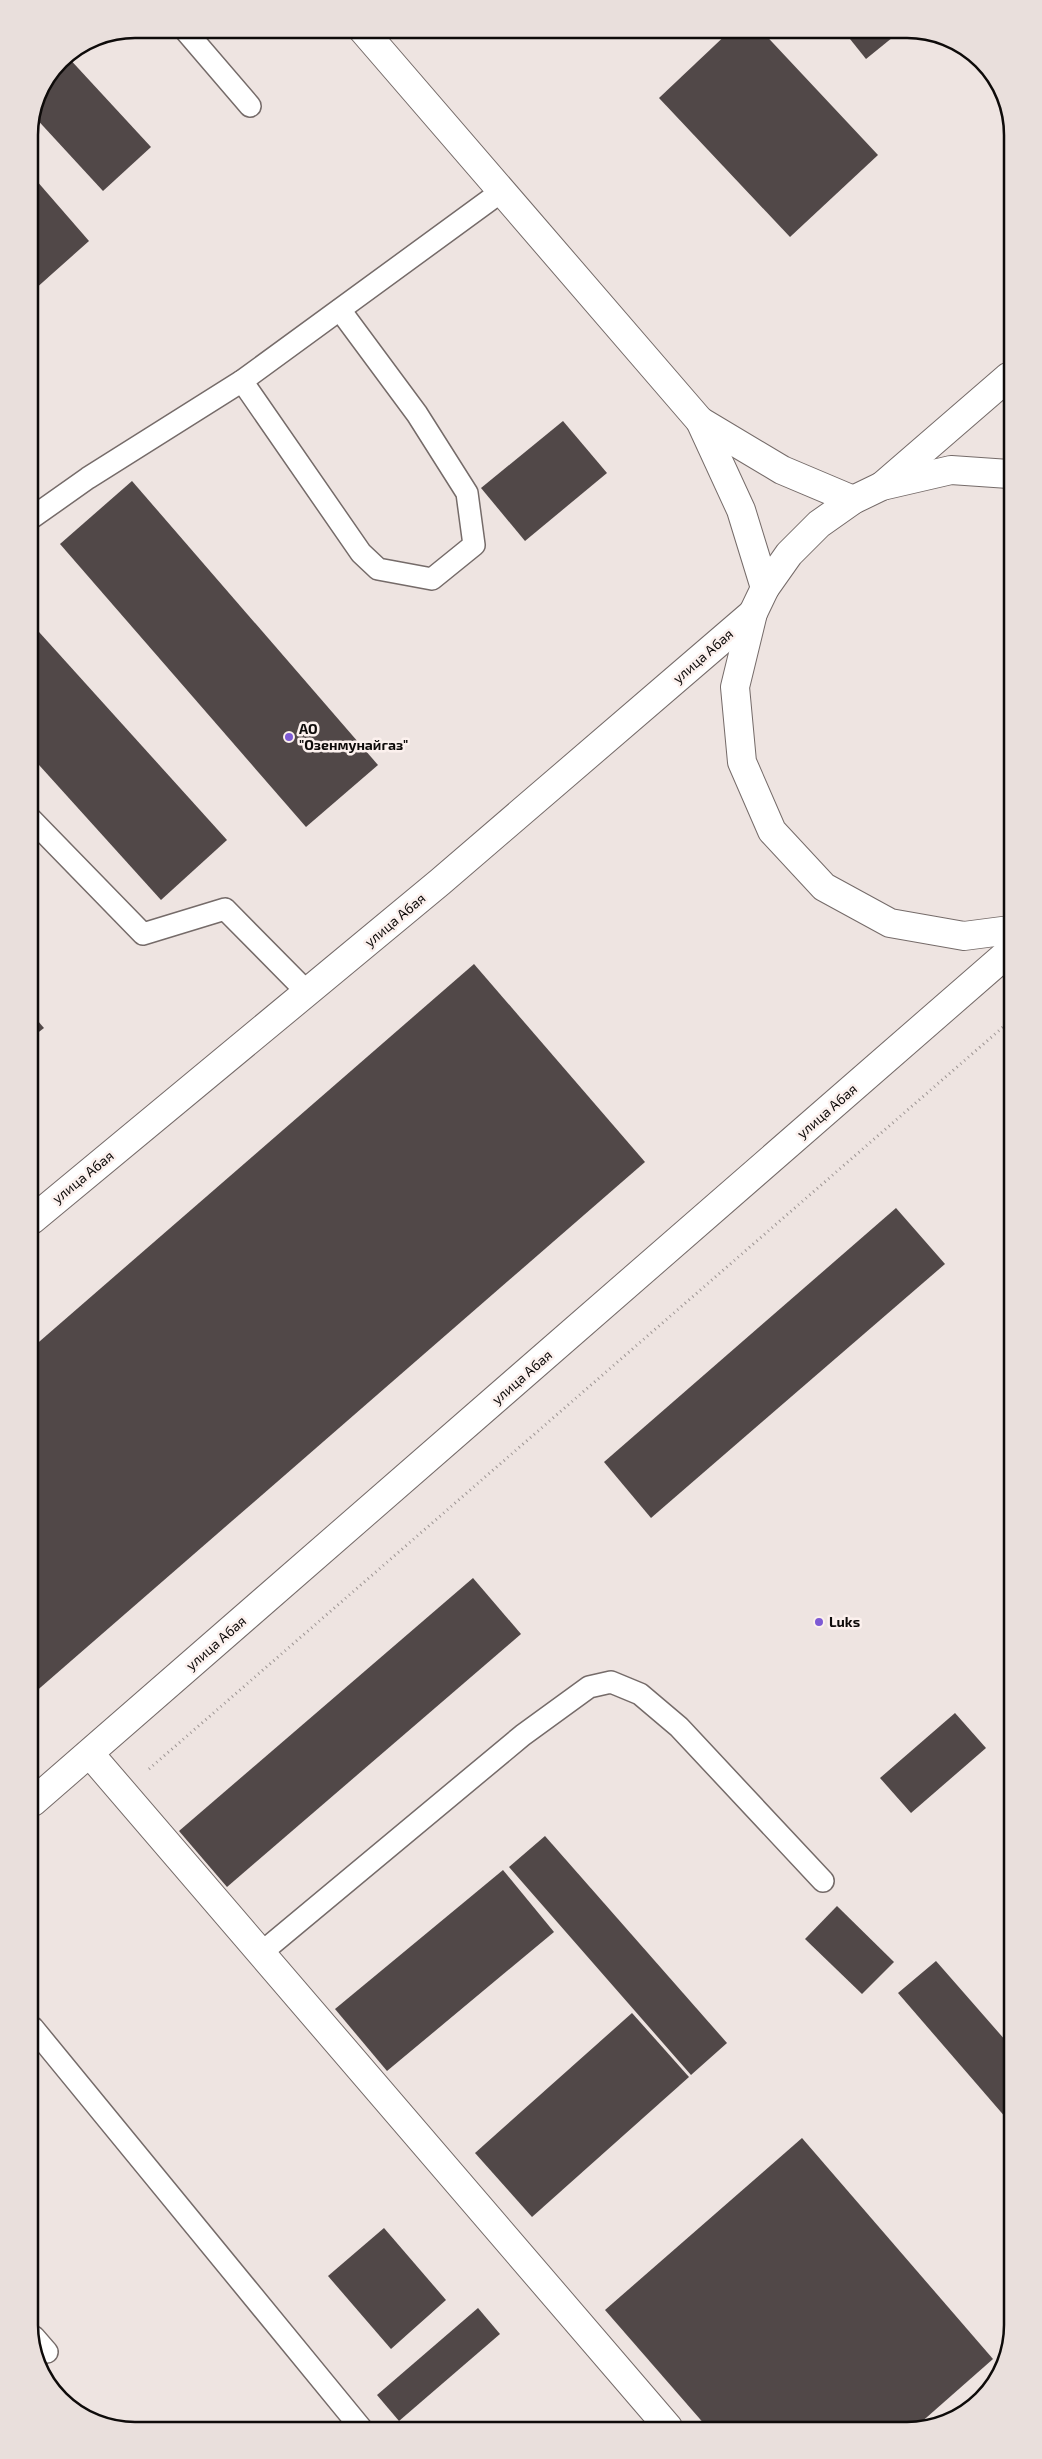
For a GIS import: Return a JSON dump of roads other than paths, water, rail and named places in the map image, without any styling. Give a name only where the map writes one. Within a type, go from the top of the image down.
[{"type":"street","points":[[370,38],[700,421],[741,510],[765,588]]},
{"type":"street","points":[[882,486],[1004,380]]},
{"type":"street","points":[[700,421],[782,470],[853,500]]},
{"type":"street","points":[[1004,474],[950,470],[882,486],[853,500],[813,530],[789,554],[765,588],[753,613],[735,687],[742,762],[772,831],[824,887],[890,923],[964,936],[1004,931]]},
{"type":"street","name":"улица Абая","points":[[38,1215],[440,882],[753,613]]},
{"type":"street","name":"улица Абая","points":[[38,1798],[1004,956]]},
{"type":"street","points":[[90,1754],[664,2422]]},
{"type":"lane","points":[[192,38],[250,106]]},
{"type":"lane","points":[[38,513],[88,478],[242,381],[502,191]]},
{"type":"lane","points":[[242,381],[361,553],[378,569],[432,579],[474,545],[467,493],[417,414],[340,310]]},
{"type":"lane","points":[[38,826],[143,934],[225,909],[308,992]]},
{"type":"lane","points":[[261,1953],[523,1735],[589,1687],[612,1682],[640,1694],[679,1726],[823,1881]]},
{"type":"lane","points":[[38,2033],[356,2421]]},
{"type":"place","name":"АО \"Озенмунайгаз\"","points":[[289,737]]},
{"type":"place","name":"Luks","points":[[819,1622]]}]
